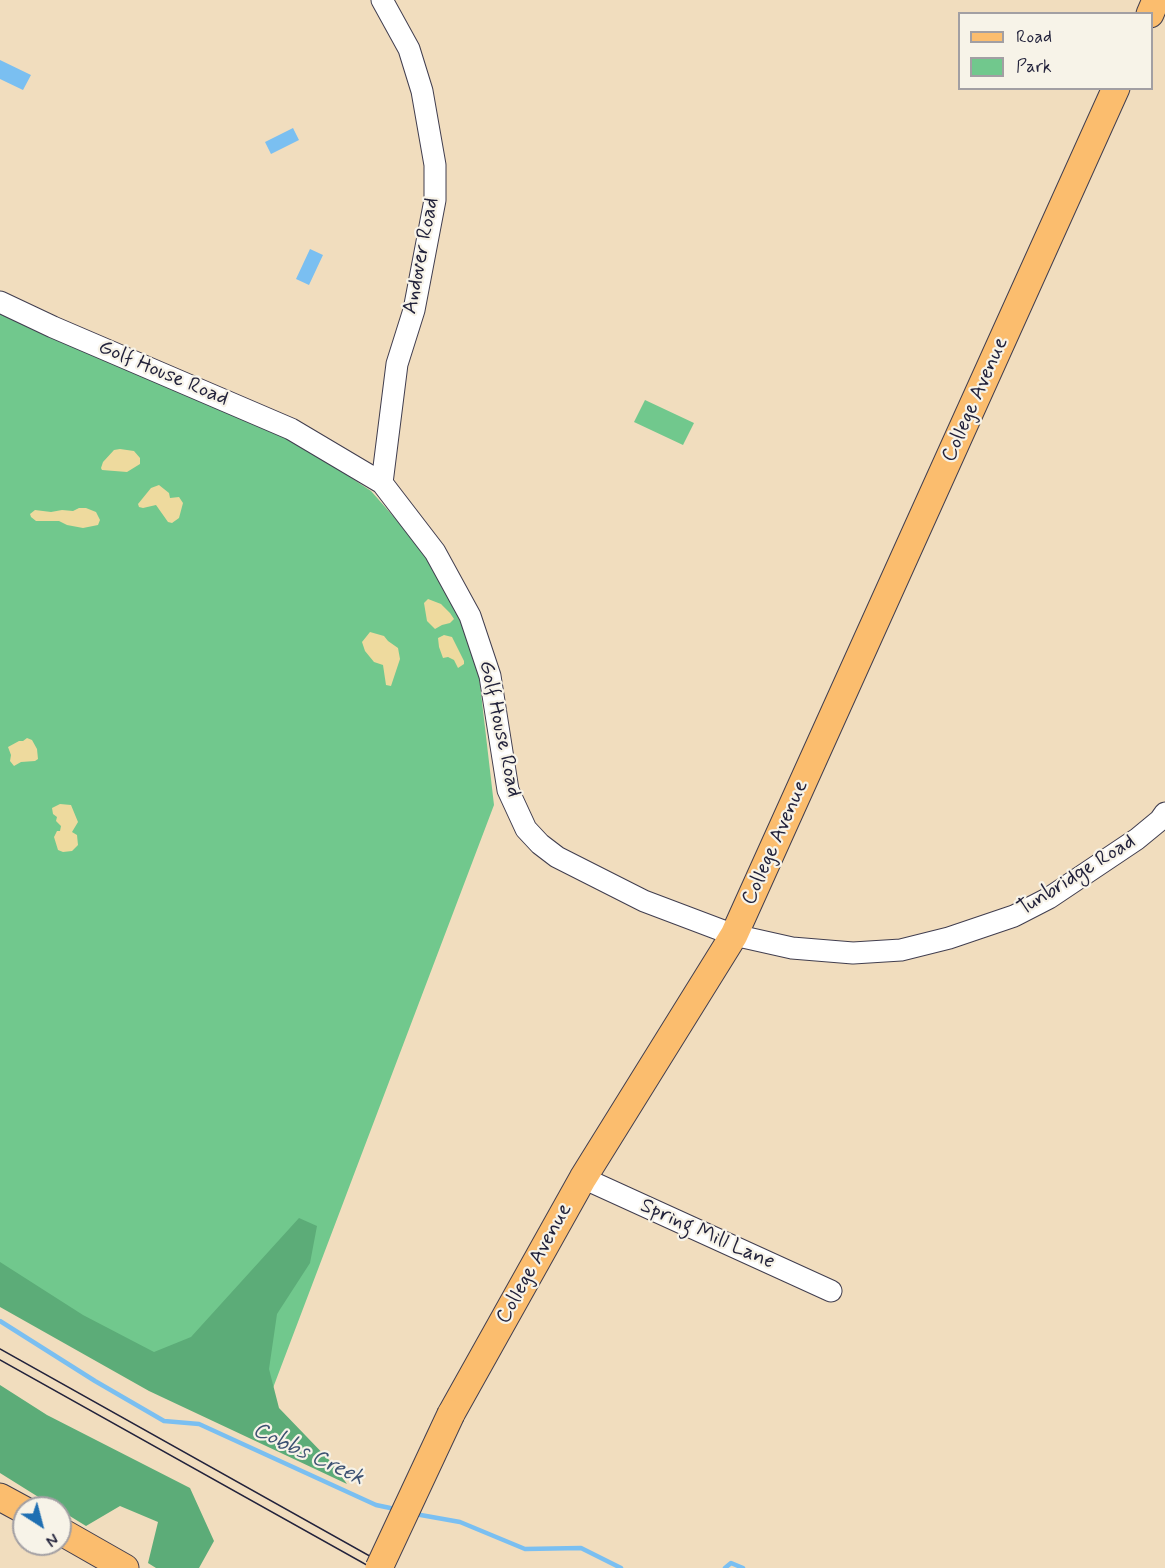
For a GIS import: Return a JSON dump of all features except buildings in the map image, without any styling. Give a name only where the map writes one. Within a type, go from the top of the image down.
[{"type":"main road","name":"College Avenue","points":[[379,1568],[451,1413],[583,1178],[734,935],[1115,90]]},
{"type":"main road","points":[[72,1538],[125,1568]]},
{"type":"street","name":"Andover Road","points":[[382,0],[409,49],[422,91],[433,148],[435,200],[414,310],[397,364],[382,483]]},
{"type":"street","name":"Golf House Road","points":[[0,302],[291,429],[382,483],[435,552],[470,616],[490,676],[508,790],[526,829],[540,844],[569,864],[644,901],[734,935]]},
{"type":"street","name":"Tunbridge Road","points":[[734,935],[792,948],[853,953],[901,950],[949,938],[1014,916],[1049,898],[1137,839],[1165,813]]},
{"type":"street","name":"Spring Mill Lane","points":[[583,1178],[831,1291]]},
{"type":"green space","points":[[0,306],[171,389],[292,441],[371,491],[430,558],[460,618],[479,676],[494,805],[254,1438],[0,1290]]},
{"type":"green space","points":[[645,400],[694,423],[683,445],[634,422]]},
{"type":"green space","points":[[299,1218],[317,1226],[310,1263],[277,1314],[269,1369],[279,1408],[332,1463],[347,1484],[149,1391],[0,1307],[0,1262],[83,1315],[154,1352],[191,1337]]},
{"type":"green space","points":[[0,1385],[47,1415],[190,1488],[214,1541],[199,1568],[156,1568],[148,1563],[158,1522],[120,1506],[86,1526],[72,1517],[72,1496],[37,1496],[0,1473]]},
{"type":"sand","points":[[114,450],[134,451],[140,458],[140,464],[127,472],[102,470],[103,462]]},
{"type":"sand","points":[[159,485],[169,493],[170,498],[179,497],[183,503],[179,518],[172,523],[168,522],[156,505],[139,507],[138,504],[151,488]]},
{"type":"sand","points":[[79,508],[96,512],[100,520],[98,525],[83,528],[59,521],[36,521],[30,514],[35,510],[73,511]]},
{"type":"sand","points":[[428,599],[441,604],[454,619],[435,629],[427,621],[424,603]]},
{"type":"sand","points":[[370,632],[384,636],[398,648],[400,659],[391,686],[386,685],[383,665],[374,662],[365,651],[362,642]]},
{"type":"sand","points":[[444,635],[452,637],[464,661],[464,664],[458,668],[454,660],[448,657],[443,658],[438,638]]},
{"type":"sand","points":[[27,738],[32,740],[37,749],[38,759],[21,762],[14,766],[10,761],[11,755],[8,747]]},
{"type":"sand","points":[[60,804],[71,805],[78,822],[72,832],[77,835],[78,845],[72,851],[58,850],[54,837],[57,831],[60,831],[61,826],[56,821],[57,817],[53,814],[52,808]]},
{"type":"water","points":[[0,60],[31,75],[23,90],[0,79]]},
{"type":"water","points":[[293,128],[299,140],[271,154],[265,142]]},
{"type":"water","points":[[310,249],[323,255],[309,285],[296,279]]},
{"type":"waterway","name":"Cobbs Creek","points":[[0,1321],[164,1421],[199,1424],[376,1505],[395,1509]]},
{"type":"waterway","name":"Cobbs Creek","points":[[415,1514],[460,1522],[525,1549],[581,1548],[621,1568]]},
{"type":"waterway","name":"Cobbs Creek","points":[[725,1568],[731,1563],[743,1568]]},
{"type":"tram line","points":[[0,1349],[391,1568]]},
{"type":"tram line","points":[[0,1360],[372,1568]]}]
